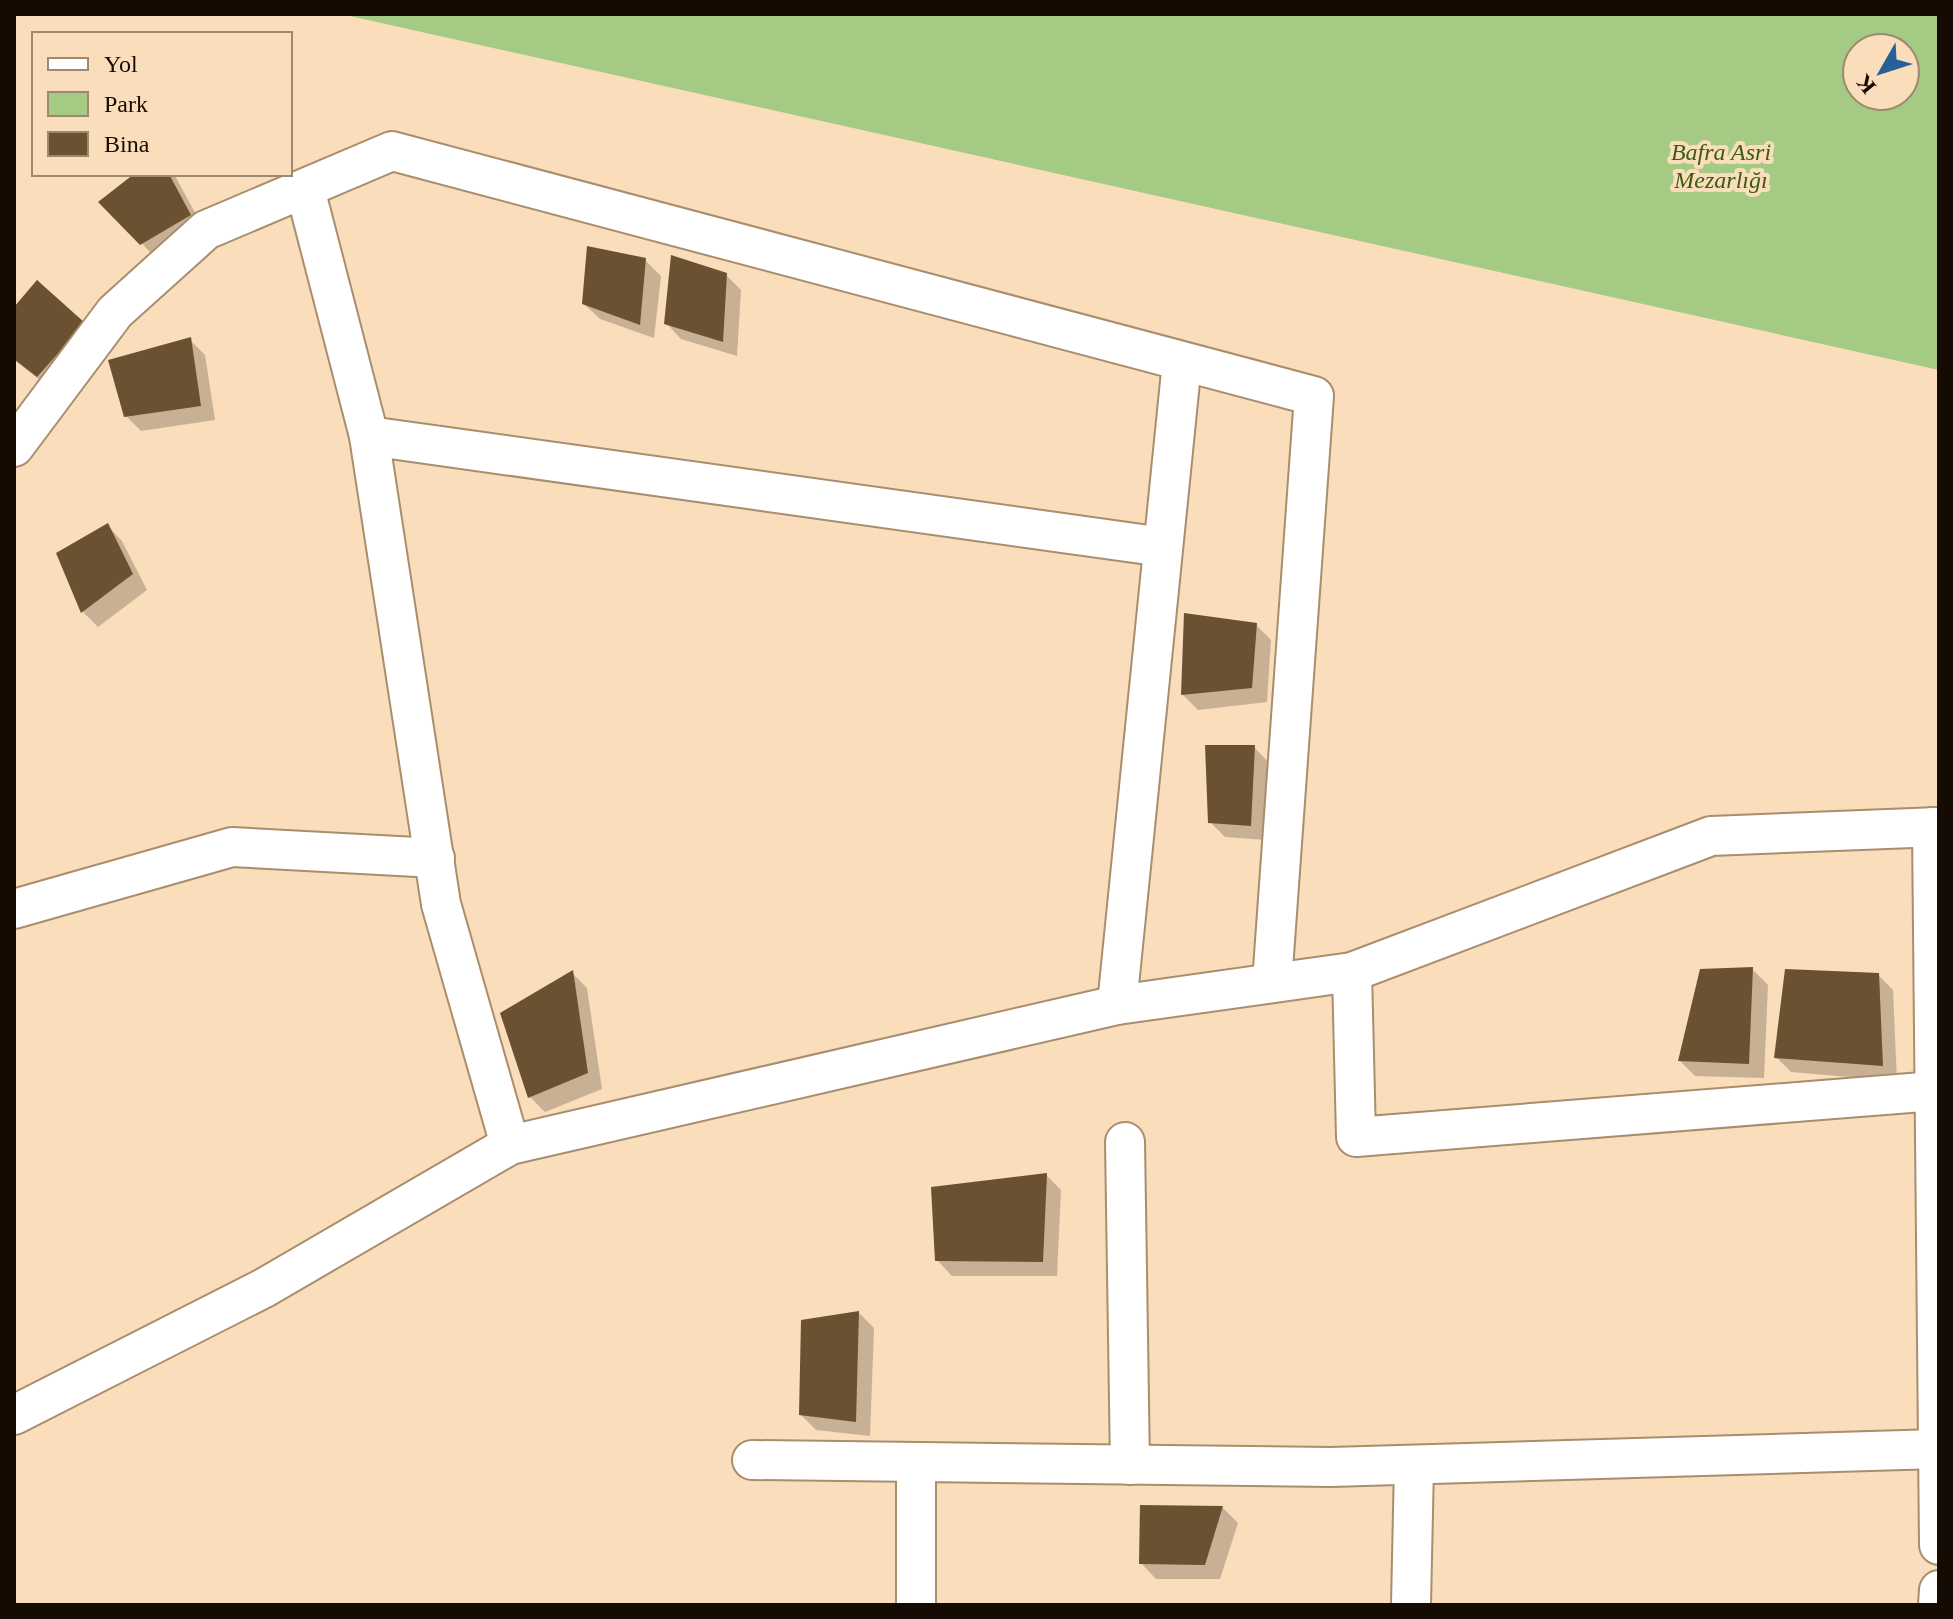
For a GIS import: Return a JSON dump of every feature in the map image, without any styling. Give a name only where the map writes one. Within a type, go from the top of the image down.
[{"type":"street","points":[[14,447],[115,312],[206,230],[392,151],[1314,396],[1272,983]]},
{"type":"street","points":[[305,189],[369,436],[441,904],[510,1145]]},
{"type":"street","points":[[1117,1005],[1182,362]]},
{"type":"street","points":[[369,436],[1163,547]]},
{"type":"street","points":[[14,1415],[264,1288],[510,1145],[1117,1005],[1352,972],[1711,836],[1936,827],[1939,1545]]},
{"type":"street","points":[[14,909],[232,847],[435,858]]},
{"type":"street","points":[[1352,972],[1356,1137],[1935,1091]]},
{"type":"street","points":[[1125,1142],[1130,1465]]},
{"type":"street","points":[[752,1460],[1414,1465],[1938,1449]]},
{"type":"street","points":[[916,1463],[916,1605]]},
{"type":"street","points":[[1411,1605],[1414,1465]]},
{"type":"street","points":[[1938,1605],[1939,1590]]},
{"type":"green space","name":"Bafra Asri Mezarlığı","points":[[341,14],[1939,14],[1939,370]]},
{"type":"building","points":[[131,176],[170,176],[191,215],[140,245],[98,202]]},
{"type":"building","points":[[587,246],[646,258],[640,325],[582,304]]},
{"type":"building","points":[[671,255],[727,273],[723,342],[664,324]]},
{"type":"building","points":[[37,280],[85,323],[37,377],[14,359],[14,307]]},
{"type":"building","points":[[191,337],[201,406],[124,417],[108,360]]},
{"type":"building","points":[[108,523],[133,574],[81,613],[56,553]]},
{"type":"building","points":[[1184,613],[1257,623],[1252,688],[1181,695]]},
{"type":"building","points":[[1205,745],[1255,745],[1251,826],[1208,823]]},
{"type":"building","points":[[1753,967],[1749,1064],[1678,1061],[1700,969]]},
{"type":"building","points":[[1785,969],[1879,973],[1883,1066],[1774,1058]]},
{"type":"building","points":[[573,970],[588,1073],[528,1098],[500,1013]]},
{"type":"building","points":[[1047,1173],[1043,1262],[935,1261],[931,1187]]},
{"type":"building","points":[[859,1311],[856,1422],[799,1415],[801,1320]]},
{"type":"building","points":[[1140,1505],[1223,1506],[1205,1565],[1139,1564]]}]
